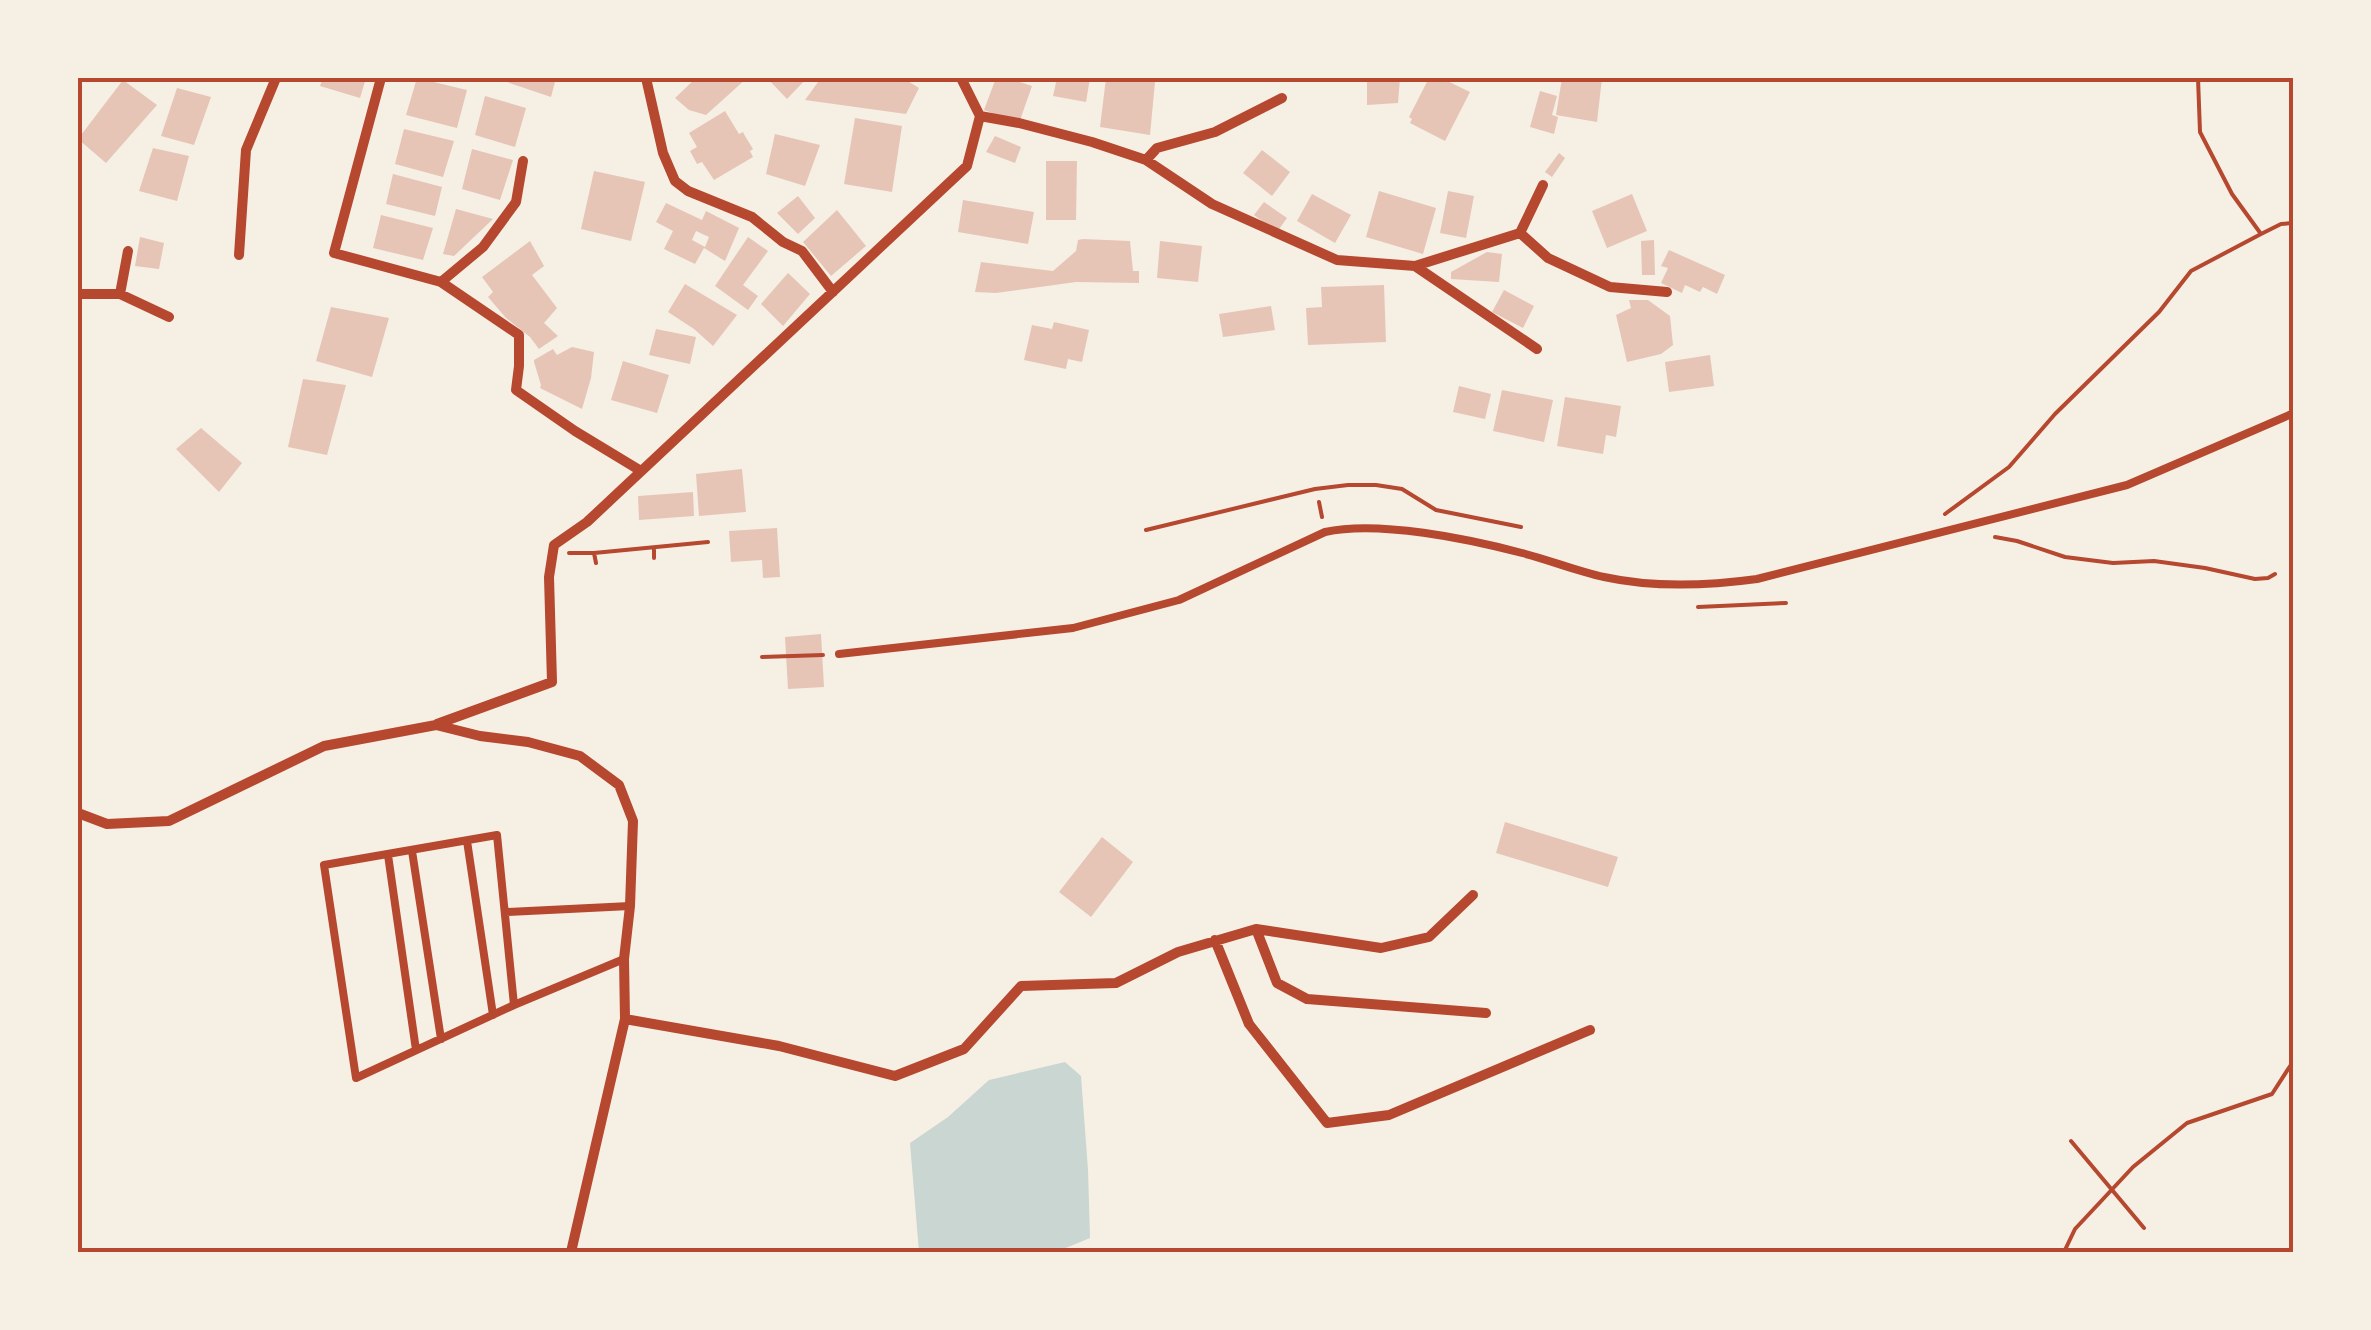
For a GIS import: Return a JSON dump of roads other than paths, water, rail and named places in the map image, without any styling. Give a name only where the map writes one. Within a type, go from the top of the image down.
[{"type":"street","points":[[239,255],[246,150],[276,78]]},
{"type":"street","points":[[381,78],[334,254],[441,282],[519,335],[516,390],[641,471]]},
{"type":"street","points":[[646,78],[663,153],[675,181],[688,191],[752,217],[783,242],[802,251],[832,292]]},
{"type":"street","points":[[78,814],[106,824],[169,821],[324,746],[436,724],[552,682],[548,577],[554,545],[587,522],[967,166],[980,116],[961,78]]},
{"type":"street","points":[[1146,160],[1157,148],[1215,132],[1282,98]]},
{"type":"street","points":[[980,116],[1092,142],[1146,160],[1212,204],[1337,260],[1416,266],[1520,233],[1543,185]]},
{"type":"street","points":[[441,282],[483,248],[516,202],[523,161]]},
{"type":"street","points":[[1520,233],[1548,258],[1610,288],[1666,292]]},
{"type":"street","points":[[120,294],[128,251]]},
{"type":"street","points":[[1416,266],[1537,349]]},
{"type":"street","points":[[78,294],[120,294],[169,317]]},
{"type":"street","points":[[436,724],[580,756],[619,786],[633,821],[624,958],[625,1019],[572,1252]]},
{"type":"street","points":[[625,1019],[778,1046],[895,1076],[964,1049],[1021,986],[1116,982],[1178,952],[1256,929],[1381,948],[1430,937],[1474,895]]},
{"type":"street","points":[[1256,929],[1277,982],[1307,999],[1486,1013]]},
{"type":"street","points":[[1215,940],[1249,1024],[1327,1123],[1389,1115],[1590,1030]]},
{"type":"lane","points":[[839,654],[1073,628],[1179,600],[1325,532],[1342,528],[1374,527],[1438,536],[1519,552],[1626,581],[1712,585],[1757,579],[2127,485],[2294,413]]},
{"type":"lane","points":[[514,1005],[497,835],[324,865],[356,1078],[624,958]]},
{"type":"lane","points":[[467,841],[493,1015]]},
{"type":"lane","points":[[412,851],[440,1039]]},
{"type":"lane","points":[[388,855],[416,1050]]},
{"type":"lane","points":[[506,912],[630,906]]}]
